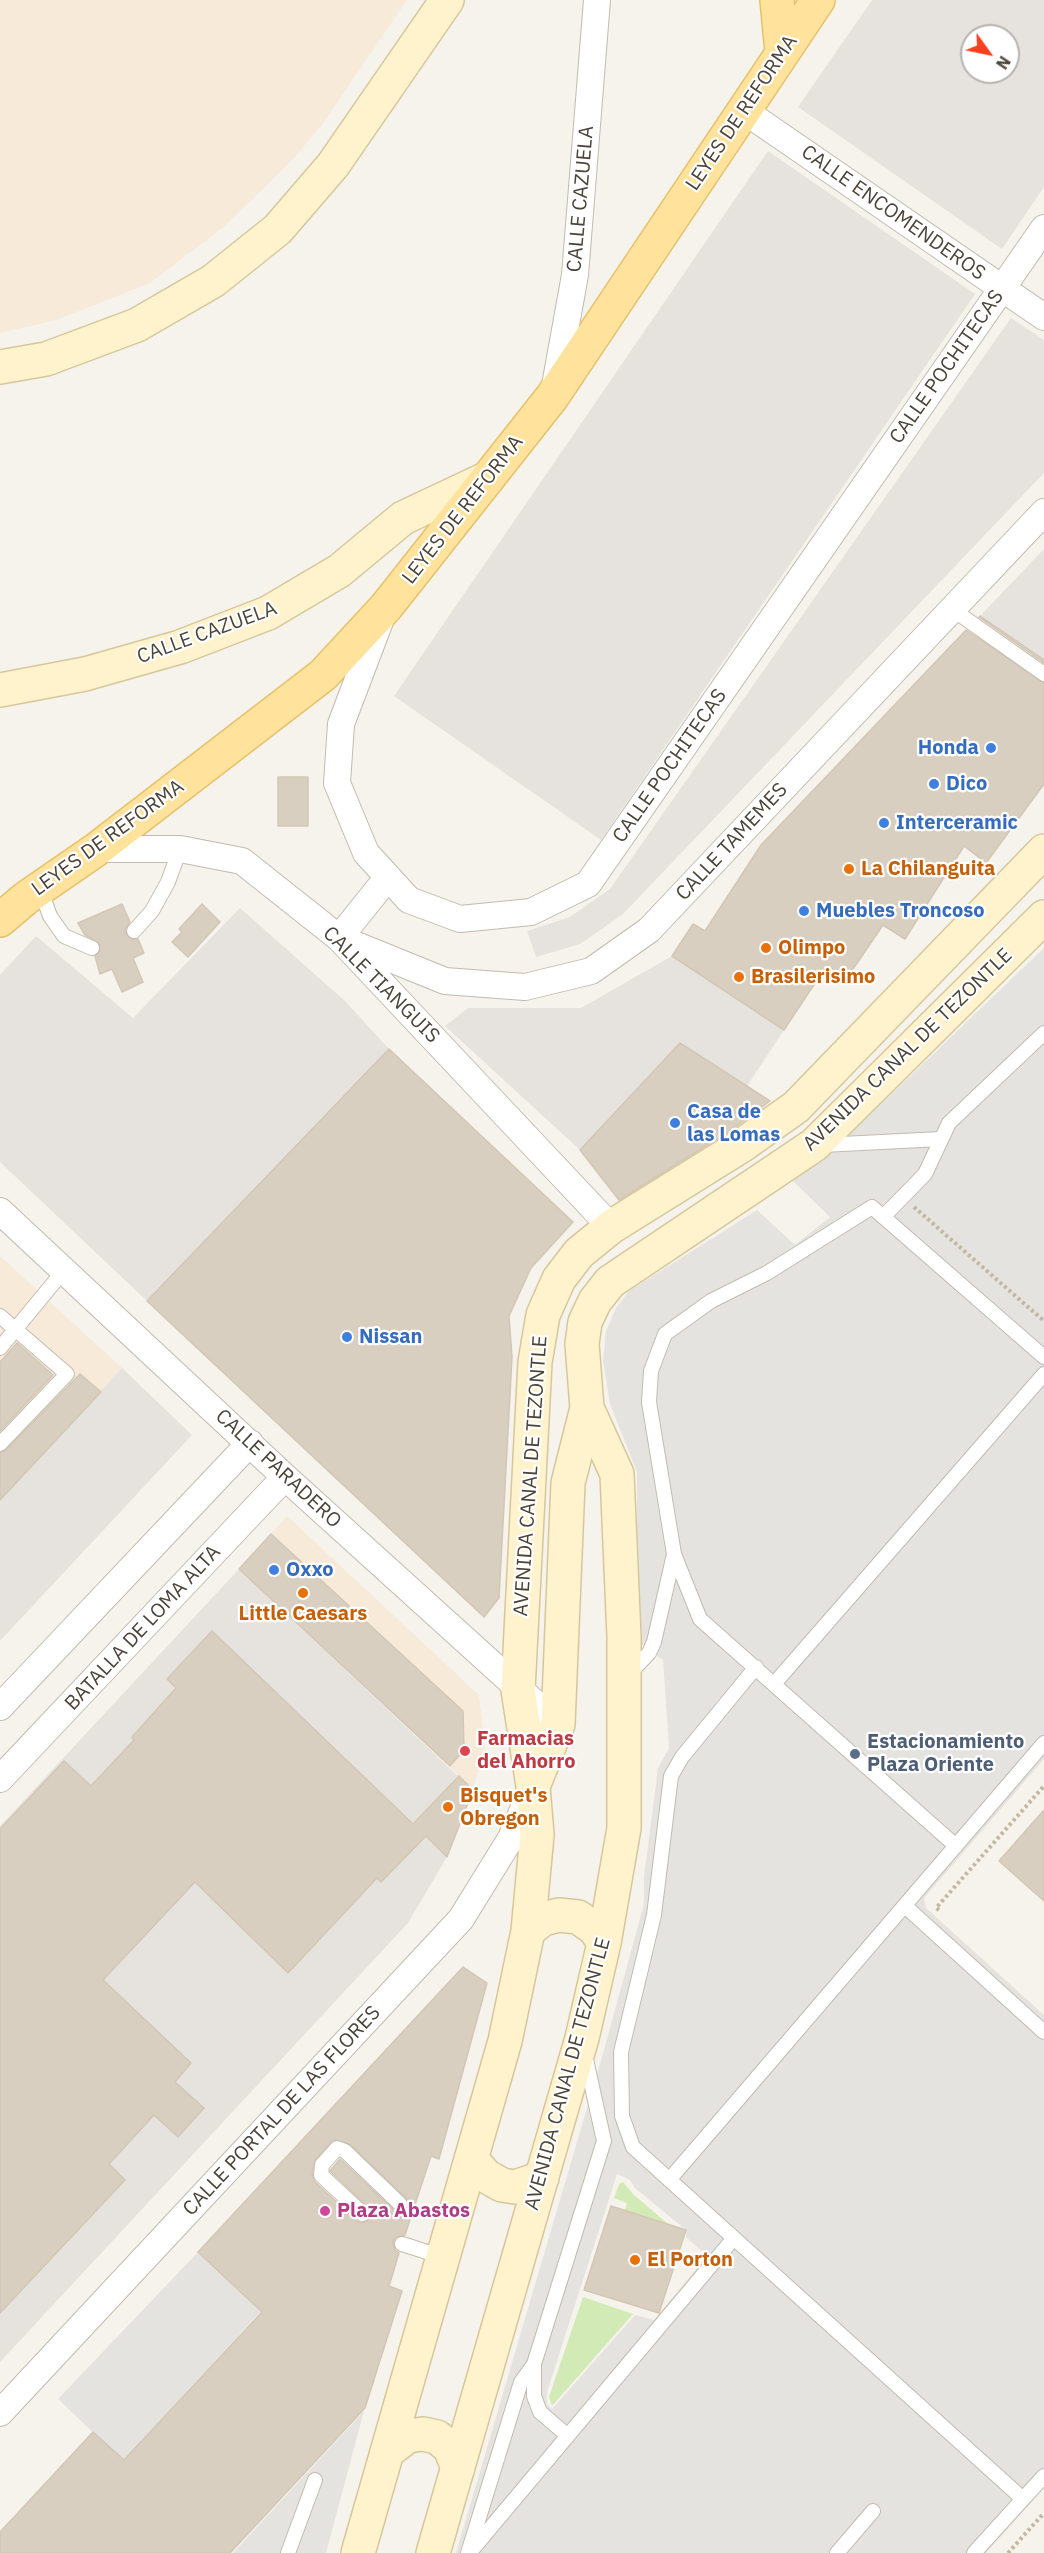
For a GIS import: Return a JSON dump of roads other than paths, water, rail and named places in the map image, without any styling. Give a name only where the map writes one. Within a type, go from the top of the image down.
[{"type":"main road","points":[[0,367],[46,359],[137,324],[213,281],[278,229],[333,165],[447,0]]},
{"type":"main road","points":[[777,0],[782,52]]},
{"type":"main road","name":"LEYES DE REFORMA","points":[[0,920],[22,894],[97,849],[323,675],[386,607],[552,397],[818,0]]},
{"type":"main road","name":"CALLE CAZUELA","points":[[0,690],[106,668],[180,647],[268,613],[339,571],[403,518],[488,478]]},
{"type":"main road","name":"AVENIDA CANAL DE TEZONTLE","points":[[358,2553],[505,2041],[528,1931],[537,1835],[533,1786],[518,1690],[535,1362],[543,1315],[559,1279],[579,1253],[611,1227],[741,1146],[795,1107],[1041,857]]},
{"type":"main road","name":"AVENIDA CANAL DE TEZONTLE","points":[[433,2553],[582,2038],[604,1943],[624,1828],[624,1680],[617,1474],[588,1408],[582,1344],[585,1322],[595,1301],[610,1281],[814,1145],[1044,917]]},
{"type":"main road","name":"AVENIDA CANAL DE TEZONTLE","points":[[533,1786],[558,1724],[568,1483],[588,1408]]},
{"type":"main road","points":[[528,1931],[543,1919],[559,1915],[578,1917],[595,1929],[604,1943]]},
{"type":"main road","points":[[471,2159],[486,2176],[502,2185],[514,2187],[542,2178]]},
{"type":"main road","points":[[388,2451],[408,2436],[423,2434],[437,2437],[450,2448],[458,2468]]},
{"type":"street","name":"CALLE CAZUELA","points":[[552,397],[575,275],[597,0]]},
{"type":"street","name":"CALLE ENCOMENDEROS","points":[[743,110],[1044,317]]},
{"type":"street","name":"CALLE POCHITECAS","points":[[386,607],[341,724],[337,783],[366,853],[409,900],[460,919],[531,912],[588,884],[1044,228]]},
{"type":"street","name":"CALLE TAMEMES","points":[[339,938],[445,981],[525,987],[591,971],[649,930],[1044,512]]},
{"type":"street","name":"CALLE TIANGUIS","points":[[97,849],[180,849],[242,861],[339,938],[611,1227]]},
{"type":"street","points":[[339,938],[388,877]]},
{"type":"street","name":"CALLE PARADERO","points":[[0,1211],[65,1269],[285,1477],[558,1724]]},
{"type":"street","points":[[0,1707],[250,1443]]},
{"type":"street","name":"BATALLA DE LOMA ALTA","points":[[0,1779],[285,1477]]},
{"type":"street","name":"CALLE PORTAL DE LAS FLORES","points":[[0,2414],[461,1919],[511,1838],[533,1786]]},
{"type":"lane","points":[[952,609],[1044,674]]},
{"type":"lane","points":[[134,931],[152,911],[180,849]]},
{"type":"lane","points":[[22,894],[50,916],[64,936],[92,948]]},
{"type":"lane","points":[[884,1217],[925,1174],[949,1123],[1044,1033]]},
{"type":"lane","points":[[814,1145],[941,1139]]},
{"type":"lane","points":[[956,1846],[700,1619],[674,1554],[649,1402],[651,1371],[665,1334],[711,1301],[766,1273],[872,1207],[1044,1357]]},
{"type":"lane","points":[[0,1348],[65,1269]]},
{"type":"lane","points":[[0,1316],[67,1374],[0,1444]]},
{"type":"lane","points":[[774,1684],[1044,1374]]},
{"type":"lane","points":[[624,1680],[649,1653],[654,1642],[674,1554]]},
{"type":"lane","points":[[756,1667],[682,1757],[671,1776],[654,1915],[621,2052],[622,2116],[633,2147],[1023,2499]]},
{"type":"lane","points":[[669,2180],[1044,1743]]},
{"type":"lane","points":[[905,1906],[1044,2032]]},
{"type":"lane","points":[[568,2436],[540,2412],[534,2396],[534,2364],[604,2141],[582,2038]]},
{"type":"lane","points":[[363,2214],[321,2175],[322,2165],[337,2148],[345,2151],[400,2204]]},
{"type":"lane","points":[[469,2553],[734,2238]]},
{"type":"lane","points":[[402,2244],[444,2257]]},
{"type":"lane","points":[[469,2553],[521,2382],[534,2364]]},
{"type":"lane","points":[[974,2553],[1044,2476]]},
{"type":"lane","points":[[288,2553],[315,2480]]},
{"type":"lane","points":[[837,2553],[873,2511]]},
{"type":"place","name":"Honda","points":[[991,748]]},
{"type":"place","name":"Dico","points":[[934,784]]},
{"type":"place","name":"Interceramic","points":[[884,823]]},
{"type":"place","name":"La Chilanguita","points":[[849,869]]},
{"type":"place","name":"Muebles Troncoso","points":[[804,911]]},
{"type":"place","name":"Olimpo","points":[[766,948]]},
{"type":"place","name":"Brasilerisimo","points":[[739,977]]},
{"type":"place","name":"Casa de las Lomas","points":[[675,1123]]},
{"type":"place","name":"Nissan","points":[[347,1337]]},
{"type":"place","name":"Oxxo","points":[[274,1570]]},
{"type":"place","name":"Little Caesars","points":[[303,1593]]},
{"type":"place","name":"Farmacias del Ahorro","points":[[465,1751]]},
{"type":"place","name":"Estacionamiento Plaza Oriente","points":[[855,1754]]},
{"type":"place","name":"Bisquet's Obregon","points":[[448,1807]]},
{"type":"place","name":"Plaza Abastos","points":[[325,2211]]},
{"type":"place","name":"El Porton","points":[[635,2260]]}]
